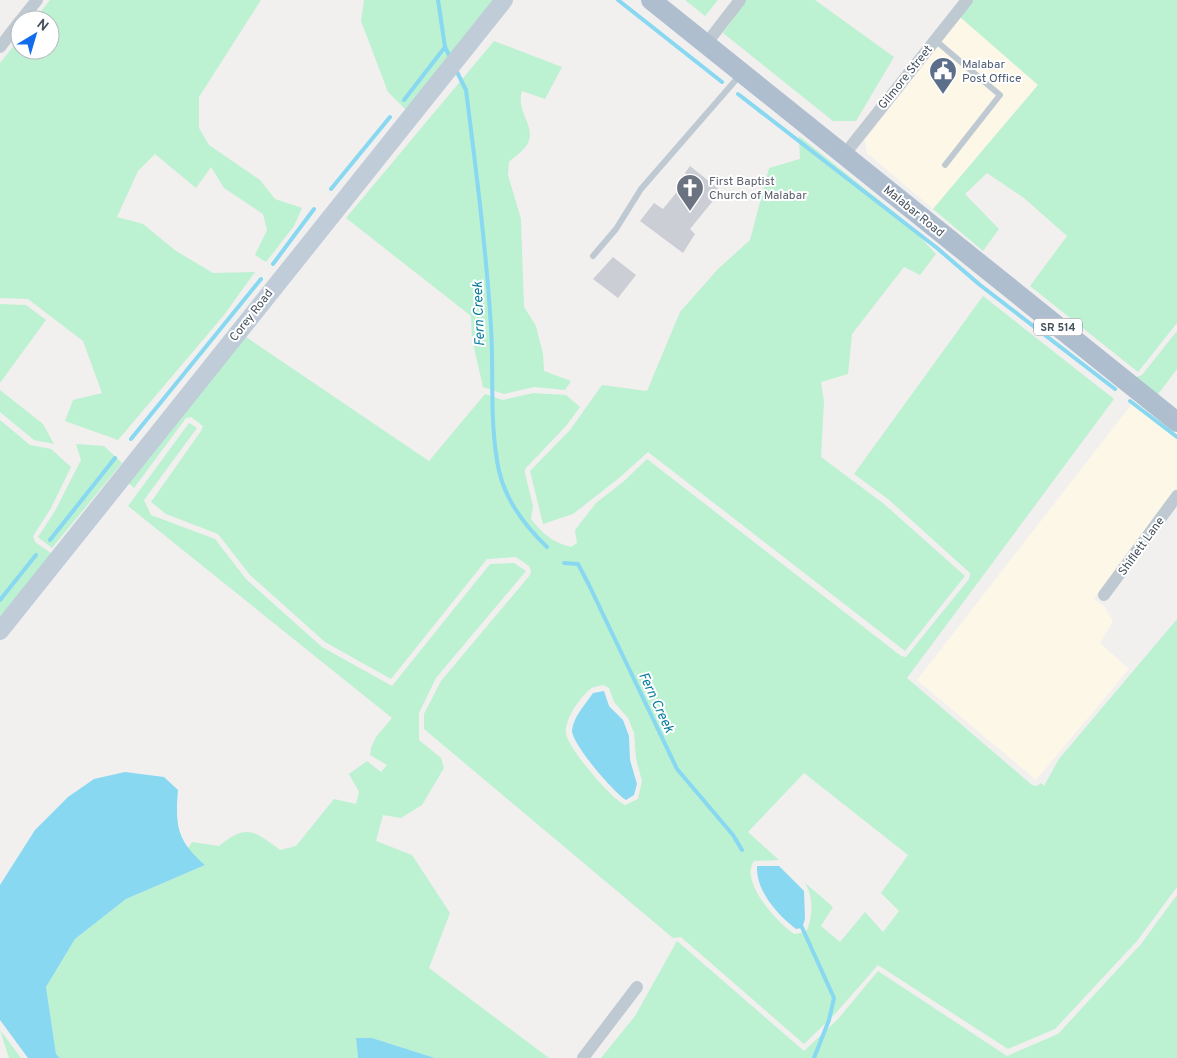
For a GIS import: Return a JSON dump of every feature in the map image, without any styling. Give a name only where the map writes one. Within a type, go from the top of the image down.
[{"type":"main road","name":"Malabar Road","points":[[651,0],[1177,422]]},
{"type":"street","points":[[29,10],[37,0]]},
{"type":"street","name":"Corey Road","points":[[0,631],[504,0]]},
{"type":"street","points":[[706,44],[740,0]]},
{"type":"street","name":"Gilmore Street","points":[[844,155],[967,0]]},
{"type":"street","points":[[0,46],[10,34]]},
{"type":"street","name":"Shiflett Lane","points":[[1104,595],[1177,496]]},
{"type":"street","points":[[583,1058],[638,987]]},
{"type":"lane","points":[[934,40],[1000,96],[945,165]]},
{"type":"lane","points":[[593,256],[616,229],[641,189],[742,73]]},
{"type":"shaded area","points":[[960,17],[1038,85],[933,209],[867,153],[865,140]]},
{"type":"shaded area","points":[[1136,395],[1177,428],[1177,486],[1109,583],[1101,588],[1094,599],[1104,606],[1113,621],[1100,643],[1129,669],[1036,780],[917,680],[1131,405]]},
{"type":"green space","points":[[50,0],[261,0],[199,97],[199,128],[209,145],[260,180],[275,199],[302,208],[294,226],[266,262],[255,255],[267,230],[263,214],[224,188],[211,167],[196,188],[155,154],[138,171],[117,217],[143,224],[176,251],[213,273],[255,272],[224,315],[118,440],[65,421],[73,400],[102,393],[83,341],[28,299],[0,298],[0,63],[10,50],[10,60],[60,60],[60,10],[42,10]]},
{"type":"green space","points":[[364,0],[494,0],[406,110],[388,92],[361,21]]},
{"type":"green space","points":[[685,0],[718,0],[705,16]]},
{"type":"green space","points":[[746,0],[815,0],[894,57],[856,121],[833,121],[723,33]]},
{"type":"green space","points":[[973,0],[1177,0],[1177,323],[1138,372],[1030,286],[1067,236],[1024,198],[987,173],[965,194],[999,229],[983,251],[933,209],[1038,85],[960,17]]},
{"type":"green space","points":[[494,41],[562,67],[545,99],[522,91],[522,106],[529,126],[529,139],[526,146],[509,162],[508,175],[521,219],[524,307],[536,326],[543,354],[544,371],[571,381],[565,390],[534,387],[504,394],[483,387],[472,339],[471,316],[346,218]]},
{"type":"green space","points":[[799,136],[904,220],[936,254],[920,275],[904,267],[852,334],[848,374],[821,382],[824,402],[821,457],[884,504],[965,576],[905,651],[648,452],[619,478],[573,514],[543,524],[530,471],[570,430],[602,385],[647,391],[680,312],[718,269],[750,240],[769,168],[800,159]]},
{"type":"green space","points":[[983,296],[1114,399],[907,678],[1032,785],[1037,786],[1041,783],[1044,786],[1059,759],[1177,619],[1177,887],[1137,941],[1055,1029],[1008,1049],[878,965],[834,1015],[804,1044],[681,937],[673,938],[424,729],[424,714],[441,681],[530,575],[529,566],[516,557],[487,559],[391,679],[325,642],[250,575],[218,534],[166,514],[151,502],[201,431],[203,426],[191,417],[186,418],[134,488],[127,482],[243,335],[429,461],[485,394],[503,400],[533,393],[566,395],[580,407],[566,426],[525,469],[533,506],[531,519],[548,537],[558,543],[571,547],[577,543],[575,530],[596,503],[623,482],[647,459],[901,656],[906,657],[969,579],[970,573],[888,499],[854,474]],"holes":[[[603,685],[609,688],[614,702],[628,718],[634,733],[636,759],[642,781],[638,799],[625,805],[610,793],[591,773],[575,751],[566,734],[567,722],[581,699],[590,689]],[[804,773],[908,855],[881,893],[899,911],[883,932],[865,912],[840,942],[821,926],[833,907],[804,882],[810,893],[810,920],[806,932],[794,934],[770,912],[756,890],[751,870],[754,861],[779,860],[748,832]]]},
{"type":"green space","points":[[0,304],[26,305],[46,320],[0,383]]},
{"type":"green space","points":[[1177,331],[1177,369],[1156,397],[1136,377],[1142,375]]},
{"type":"green space","points":[[0,390],[43,424],[54,444],[34,440],[0,412]]},
{"type":"green space","points":[[0,420],[30,445],[51,449],[71,467],[51,508],[33,536],[35,542],[52,554],[0,621]]},
{"type":"green space","points":[[189,423],[197,428],[144,500],[151,515],[215,539],[246,579],[322,647],[392,686],[490,564],[514,563],[526,571],[436,678],[419,713],[419,740],[441,758],[444,768],[422,805],[401,818],[383,815],[376,841],[412,855],[450,913],[429,968],[549,1058],[435,1058],[372,1038],[356,1038],[358,1058],[60,1058],[56,1054],[46,987],[75,939],[126,899],[205,865],[187,850],[192,842],[219,846],[236,835],[250,832],[263,838],[280,850],[296,846],[334,799],[356,804],[359,792],[349,774],[367,761],[381,772],[387,765],[370,755],[376,737],[392,718],[128,506]]},
{"type":"green space","points":[[76,444],[104,446],[122,463],[52,548],[38,537],[55,511],[81,460]]},
{"type":"green space","points":[[1177,895],[1177,1058],[601,1058],[635,1016],[677,941],[804,1051],[838,1019],[878,971],[1007,1056],[1058,1034],[1141,944]]},
{"type":"green space","points":[[0,1030],[21,1058],[9,1058]]},
{"type":"water","points":[[604,691],[609,706],[623,720],[629,736],[630,760],[637,784],[634,795],[626,800],[612,788],[585,756],[572,730],[577,715],[593,693]]},
{"type":"water","points":[[125,772],[164,777],[178,790],[177,814],[180,832],[189,848],[205,865],[126,899],[75,939],[46,987],[56,1054],[60,1058],[28,1058],[0,1020],[0,885],[35,830],[68,797],[94,779]]},
{"type":"water","points":[[757,866],[779,866],[804,891],[805,919],[802,928],[796,929],[769,901],[760,884]]},
{"type":"water","points":[[356,1038],[372,1038],[435,1058],[358,1058]]},
{"type":"building","points":[[690,166],[721,191],[690,229],[695,234],[683,253],[640,221],[654,203],[663,209],[689,177],[685,173]]},
{"type":"building","points":[[613,257],[636,275],[618,298],[593,279]]},
{"type":"waterway","name":"Fern Creek","points":[[438,0],[445,47],[450,57]]},
{"type":"waterway","points":[[618,0],[722,82]]},
{"type":"waterway","points":[[404,100],[445,47]]},
{"type":"waterway","name":"Fern Creek","points":[[456,70],[466,90],[480,208],[491,327],[493,417],[499,471],[511,503],[531,530],[547,547]]},
{"type":"waterway","points":[[738,94],[1115,389]]},
{"type":"waterway","points":[[331,189],[390,117]]},
{"type":"waterway","points":[[273,264],[314,209]]},
{"type":"waterway","points":[[131,439],[261,279]]},
{"type":"waterway","points":[[1130,401],[1177,437]]},
{"type":"waterway","points":[[50,540],[115,458]]},
{"type":"waterway","points":[[0,600],[36,555]]},
{"type":"waterway","name":"Fern Creek","points":[[564,563],[578,564],[677,769],[733,835],[742,850]]},
{"type":"waterway","name":"Fern Creek","points":[[800,923],[834,998],[829,1020],[814,1058]]},
{"type":"place","name":"Malabar Post Office","points":[[943,95]]},
{"type":"place","name":"First Baptist Church of Malabar","points":[[690,212]]}]
